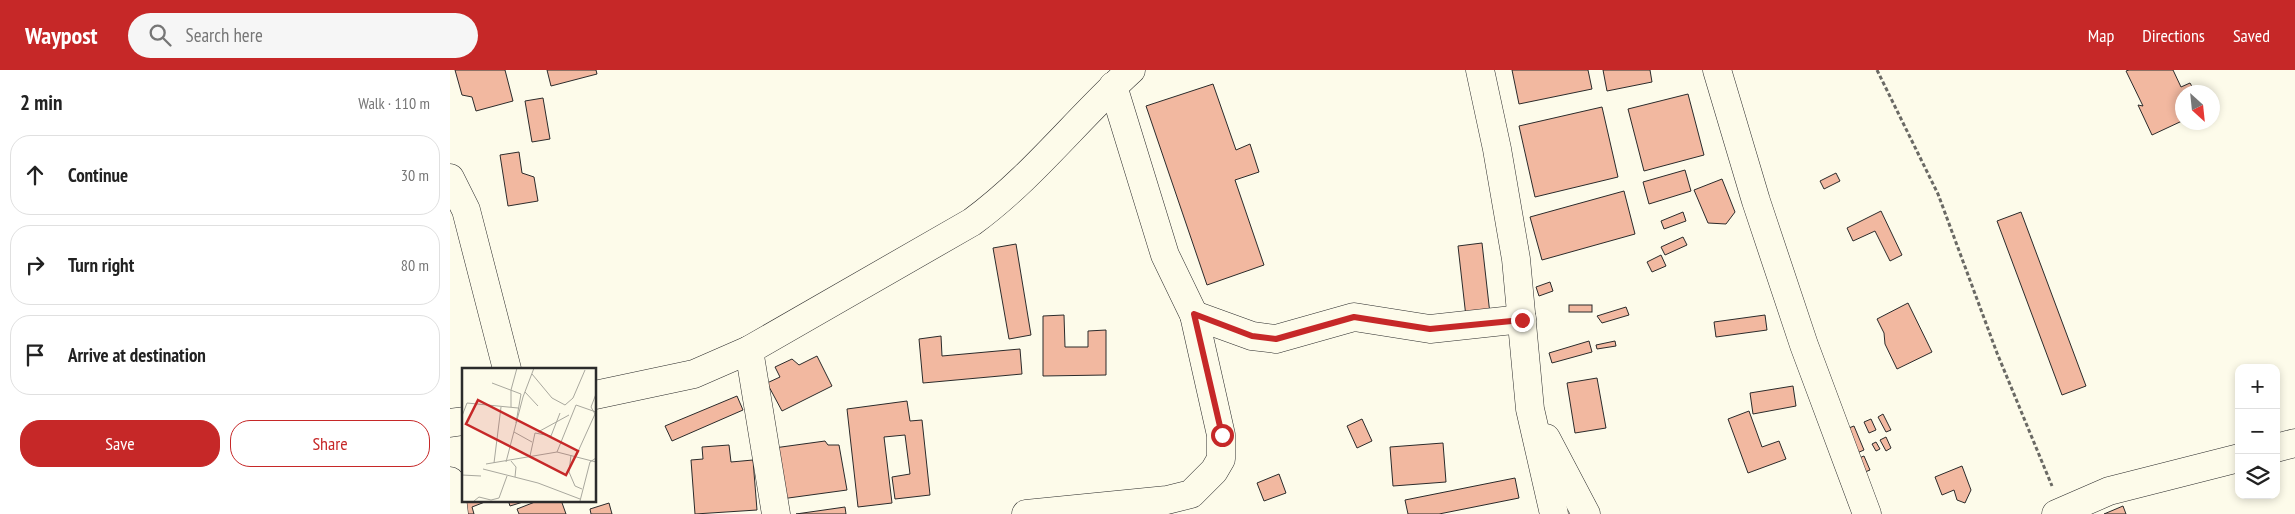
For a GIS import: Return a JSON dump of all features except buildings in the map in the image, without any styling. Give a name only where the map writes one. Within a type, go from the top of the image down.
[{"type":"street","points":[[1480,70],[1497,150],[1516,259],[1530,409],[1554,514]]},
{"type":"street","points":[[1717,70],[1756,200],[1804,345],[1867,514]]},
{"type":"street","points":[[1026,514],[1175,505],[1191,494],[1214,471],[1220,459],[1222,435],[1194,314],[1166,255],[1122,78]]},
{"type":"street","points":[[596,395],[694,374],[749,350],[972,222],[1003,199],[1044,160],[1122,78]]},
{"type":"street","points":[[450,178],[466,210],[507,368]]},
{"type":"street","points":[[1194,314],[1252,336],[1276,339],[1354,317],[1430,329],[1522,320]]},
{"type":"street","points":[[749,350],[776,514]]},
{"type":"street","points":[[1530,409],[1586,514]]},
{"type":"street","points":[[2280,447],[2295,443]]},
{"type":"street","points":[[2059,513],[2109,491],[2235,459]]},
{"type":"street","points":[[450,481],[454,514]]},
{"type":"path","points":[[1877,70],[1938,194],[2059,513]]},
{"type":"route","points":[[1222,435],[1194,314],[1252,336],[1276,339],[1303,334],[1354,317],[1430,329],[1522,320]]}]
